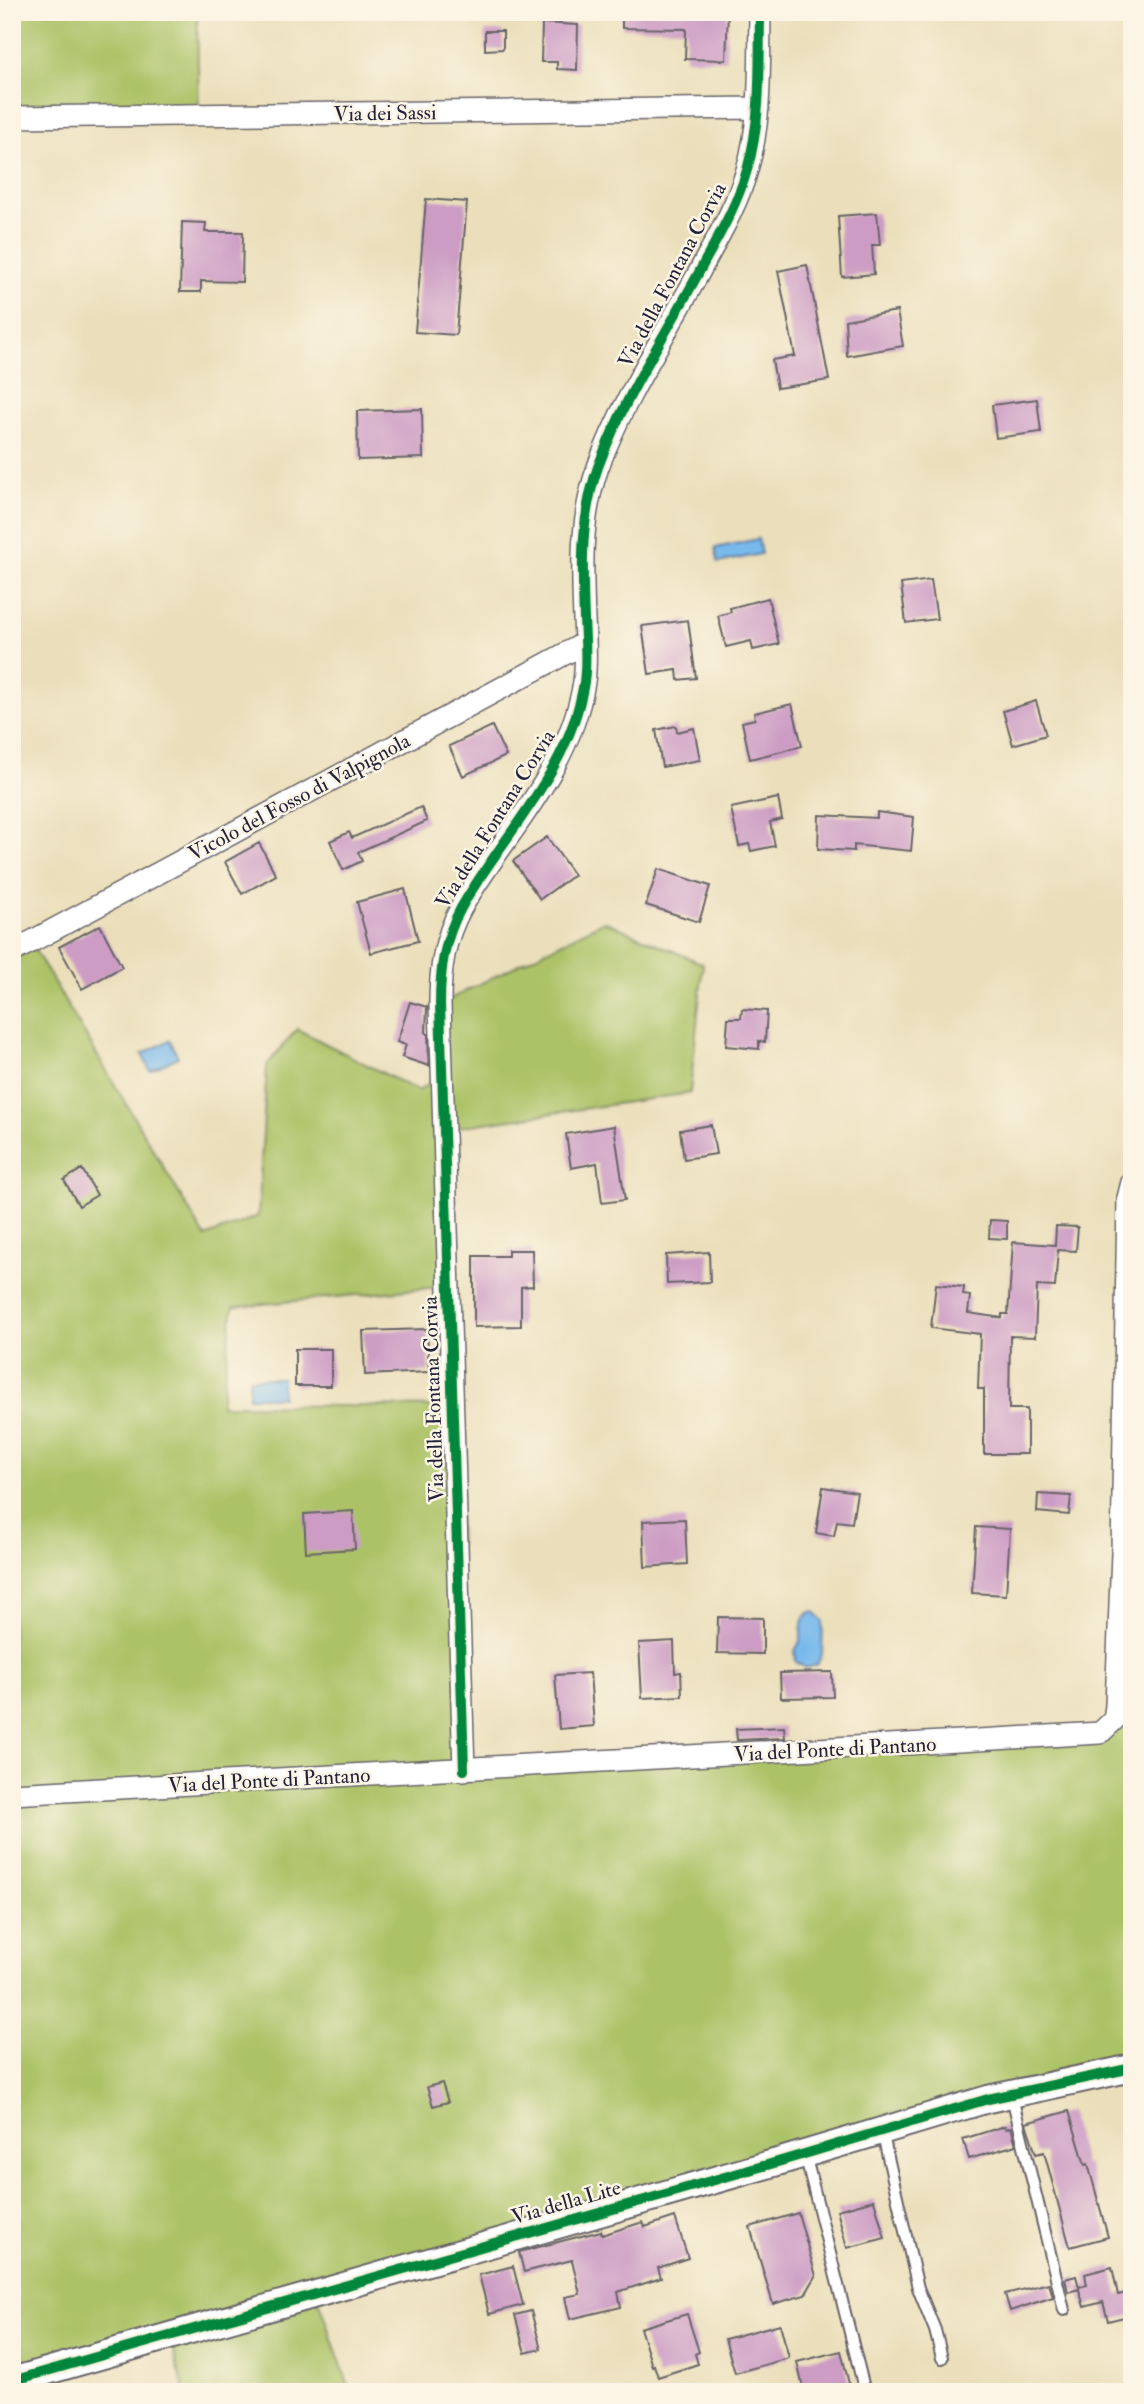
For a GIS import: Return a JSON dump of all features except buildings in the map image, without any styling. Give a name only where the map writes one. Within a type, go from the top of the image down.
[{"type":"street","name":"Via della Fontana Corvia","points":[[464,1770],[440,1004],[441,964],[450,929],[461,908],[541,789],[567,742],[586,667],[582,540],[593,481],[624,407],[733,208],[748,167],[758,108],[760,12]]},
{"type":"street","name":"Via dei Sassi","points":[[12,117],[758,108]]},
{"type":"street","name":"Vicolo del Fosso di Valpignola","points":[[12,952],[585,643]]},
{"type":"street","name":"Via del Ponte di Pantano","points":[[12,1794],[1100,1733],[1111,1726],[1115,1714],[1127,1552],[1128,1198],[1132,1182]]},
{"type":"street","name":"Via della Lite","points":[[12,2381],[1011,2094],[1132,2068]]},
{"type":"lane","points":[[1011,2094],[1064,2310]]},
{"type":"lane","points":[[882,2131],[918,2288],[933,2323],[942,2358]]},
{"type":"lane","points":[[805,2154],[865,2392]]},
{"type":"green space","points":[[12,12],[197,12],[199,115],[12,117]]},
{"type":"green space","points":[[604,921],[703,964],[690,1093],[444,1129],[449,1286],[233,1307],[221,1405],[457,1407],[464,1769],[1106,1730],[1132,1551],[1132,2022],[1128,2068],[316,2294],[351,2392],[185,2392],[169,2336],[12,2381],[12,952],[30,942],[205,1237],[258,1216],[267,1065],[297,1029],[418,1091],[442,1075],[440,1004]]},
{"type":"water","points":[[758,539],[761,554],[718,563],[715,548]]},
{"type":"water","points":[[170,1040],[178,1057],[150,1071],[142,1054]]},
{"type":"water","points":[[249,1378],[282,1378],[282,1397],[249,1397]]},
{"type":"water","points":[[814,1611],[823,1621],[822,1654],[817,1665],[806,1668],[796,1662],[795,1651],[800,1641],[803,1619]]},
{"type":"cycle path","points":[[464,1770],[440,1004],[444,954],[461,908],[550,773],[576,714],[585,674],[584,542],[592,486],[621,414],[723,228],[743,182],[752,151],[757,112],[760,12]]},
{"type":"cycle path","points":[[12,2381],[781,2161],[988,2099],[1132,2068]]}]
